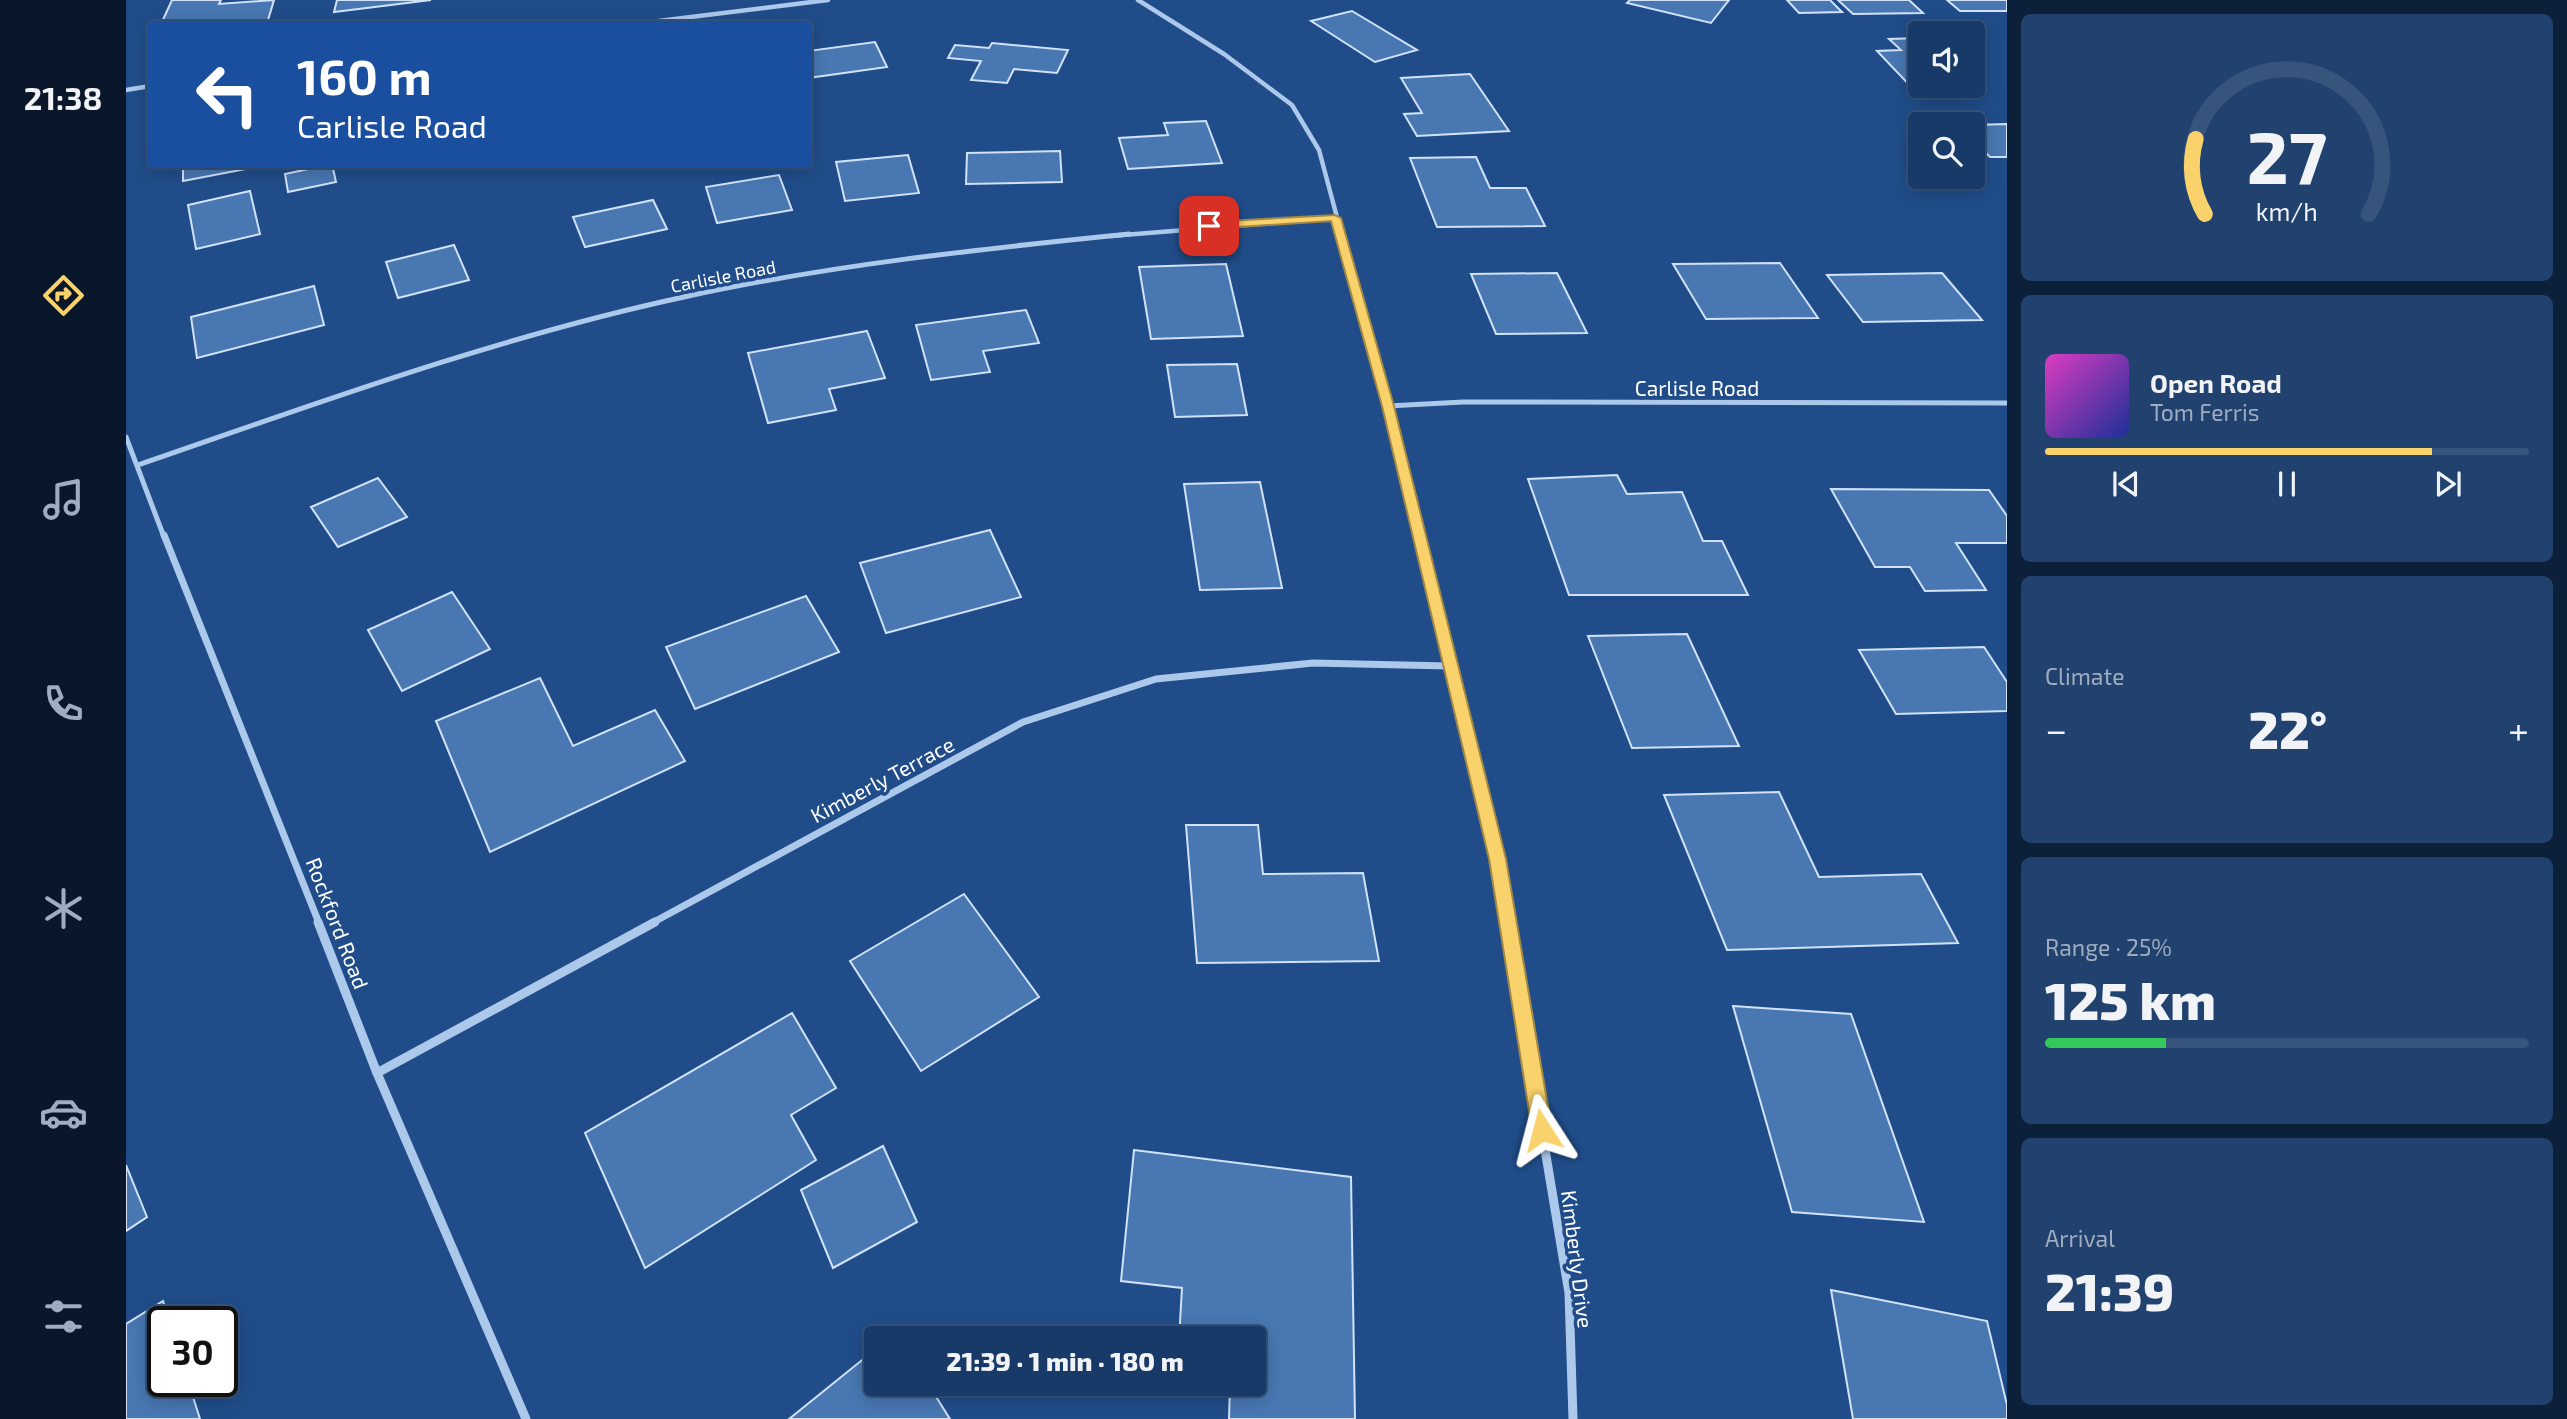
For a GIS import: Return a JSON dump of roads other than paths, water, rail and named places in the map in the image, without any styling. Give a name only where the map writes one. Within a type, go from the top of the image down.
[{"type":"street","points":[[658,21],[828,0]]},
{"type":"street","name":"Kimberly Drive","points":[[1138,0],[1224,54],[1292,106],[1318,150],[1388,406],[1497,859],[1569,1293],[1573,1419]]},
{"type":"street","points":[[126,90],[147,86]]},
{"type":"street","name":"Carlisle Road","points":[[138,465],[495,346],[646,305],[860,265],[1110,234],[1258,221],[1335,218]]},
{"type":"street","name":"Carlisle Road","points":[[1388,406],[1463,402],[2007,403]]},
{"type":"street","name":"Rockford Road","points":[[126,437],[377,1073],[526,1419]]},
{"type":"street","name":"Kimberly Terrace","points":[[377,1073],[1023,722],[1156,679],[1313,663],[1449,666]]}]
